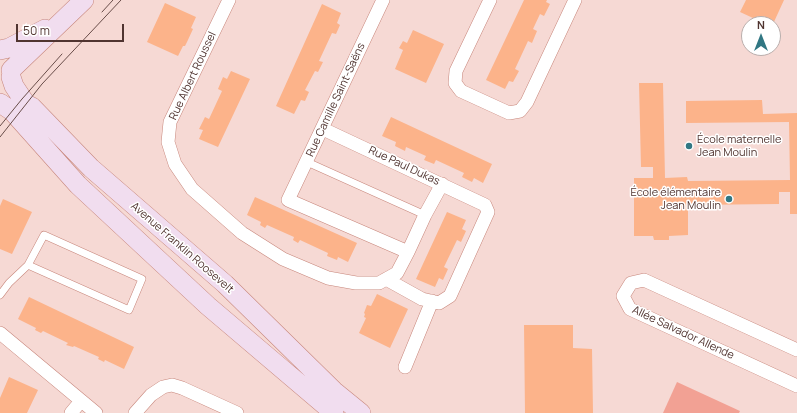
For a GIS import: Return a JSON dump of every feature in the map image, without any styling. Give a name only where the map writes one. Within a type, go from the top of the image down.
[{"type":"street","points":[[0,96],[8,87],[11,73],[84,0]]},
{"type":"street","name":"Rue Albert Roussel","points":[[229,0],[170,122],[168,142],[175,164],[192,189],[242,233],[283,259],[328,278],[356,283],[379,284],[386,279]]},
{"type":"street","name":"Rue Camille Saint-Saëns","points":[[383,0],[288,200],[408,252]]},
{"type":"street","points":[[490,0],[456,71],[455,82],[461,91],[509,113],[520,111],[527,102],[575,0]]},
{"type":"street","points":[[0,51],[9,48],[62,21]]},
{"type":"street","name":"Avenue Franklin Roosevelt","points":[[0,51],[9,62],[14,86],[26,104],[32,108],[91,168],[225,284],[334,391],[361,413]]},
{"type":"street","name":"Avenue Franklin Roosevelt","points":[[0,103],[20,120],[78,185],[202,301],[334,413]]},
{"type":"street","name":"Rue Paul Dukas","points":[[323,129],[485,205],[488,212],[450,296],[440,303],[432,301]]},
{"type":"street","points":[[386,279],[397,273],[442,184]]},
{"type":"street","points":[[386,279],[422,299],[432,301],[405,367]]},
{"type":"street","name":"Allée Salvador Allende","points":[[797,350],[644,280],[630,282],[623,296],[630,309],[797,386]]},
{"type":"street","points":[[0,333],[96,413]]},
{"type":"street","points":[[135,413],[151,395],[163,387],[172,385],[182,388],[237,413]]},
{"type":"street","points":[[71,413],[81,401]]},
{"type":"lane","points":[[307,162],[425,215]]},
{"type":"lane","points":[[0,295],[9,283],[28,265],[44,235],[142,279],[129,310],[28,265]]},
{"type":"shaded area","points":[[677,382],[740,411],[739,413],[663,413]]},
{"type":"building","points":[[524,0],[547,0],[546,2],[550,4],[544,16],[540,14],[533,29],[537,31],[532,43],[528,41],[515,69],[519,71],[513,82],[509,81],[505,89],[486,80]]},
{"type":"building","points":[[746,0],[784,0],[777,16],[749,16],[740,12]]},
{"type":"building","points":[[165,3],[196,17],[191,28],[193,29],[187,42],[185,46],[183,46],[178,56],[147,42]]},
{"type":"building","points":[[322,4],[341,13],[337,23],[340,25],[336,34],[332,33],[319,61],[323,62],[318,72],[315,71],[305,90],[309,92],[305,101],[301,100],[294,114],[276,106]]},
{"type":"building","points":[[413,30],[444,44],[426,83],[395,69],[403,50],[399,48],[403,41],[407,43]]},
{"type":"building","points":[[231,71],[250,79],[218,147],[199,139],[203,130],[199,129],[205,117],[209,119],[222,91],[218,89],[223,77],[227,79]]},
{"type":"building","points":[[639,83],[663,83],[665,178],[687,177],[688,181],[790,180],[789,122],[686,123],[686,101],[762,100],[763,114],[797,113],[797,214],[790,214],[790,192],[779,192],[779,204],[688,205],[688,235],[669,236],[669,240],[654,240],[653,236],[634,236],[634,178],[653,178],[653,167],[641,167]]},
{"type":"building","points":[[391,117],[492,164],[483,183],[474,178],[472,182],[462,177],[464,173],[436,160],[434,164],[424,160],[426,156],[406,147],[405,151],[395,146],[396,142],[382,136]]},
{"type":"building","points":[[255,197],[357,243],[348,262],[338,257],[337,260],[327,256],[328,253],[300,240],[298,243],[293,240],[294,237],[267,225],[265,228],[260,225],[261,222],[247,215]]},
{"type":"building","points":[[3,199],[32,212],[12,254],[0,249],[0,206]]},
{"type":"building","points":[[447,212],[466,220],[462,229],[466,231],[461,242],[457,240],[444,267],[448,269],[443,280],[439,278],[435,287],[416,279]]},
{"type":"building","points":[[377,294],[408,309],[390,348],[359,333],[366,318],[364,317],[364,313],[367,305],[371,306]]},
{"type":"building","points":[[29,297],[134,347],[124,369],[105,360],[104,362],[98,359],[99,357],[74,346],[66,345],[68,343],[43,331],[41,333],[35,330],[36,328],[18,319]]},
{"type":"building","points":[[524,325],[573,325],[573,348],[592,349],[593,413],[525,413]]},
{"type":"building","points":[[9,377],[38,390],[27,413],[0,413],[0,398]]},
{"type":"tram line","points":[[102,12],[113,0]]},
{"type":"tram line","points":[[0,137],[42,84],[121,0]]},
{"type":"tram line","points":[[0,126],[62,54]]},
{"type":"place","name":"École maternelle Jean Moulin","points":[[689,146]]},
{"type":"place","name":"École élémentaire Jean Moulin","points":[[729,199]]}]
